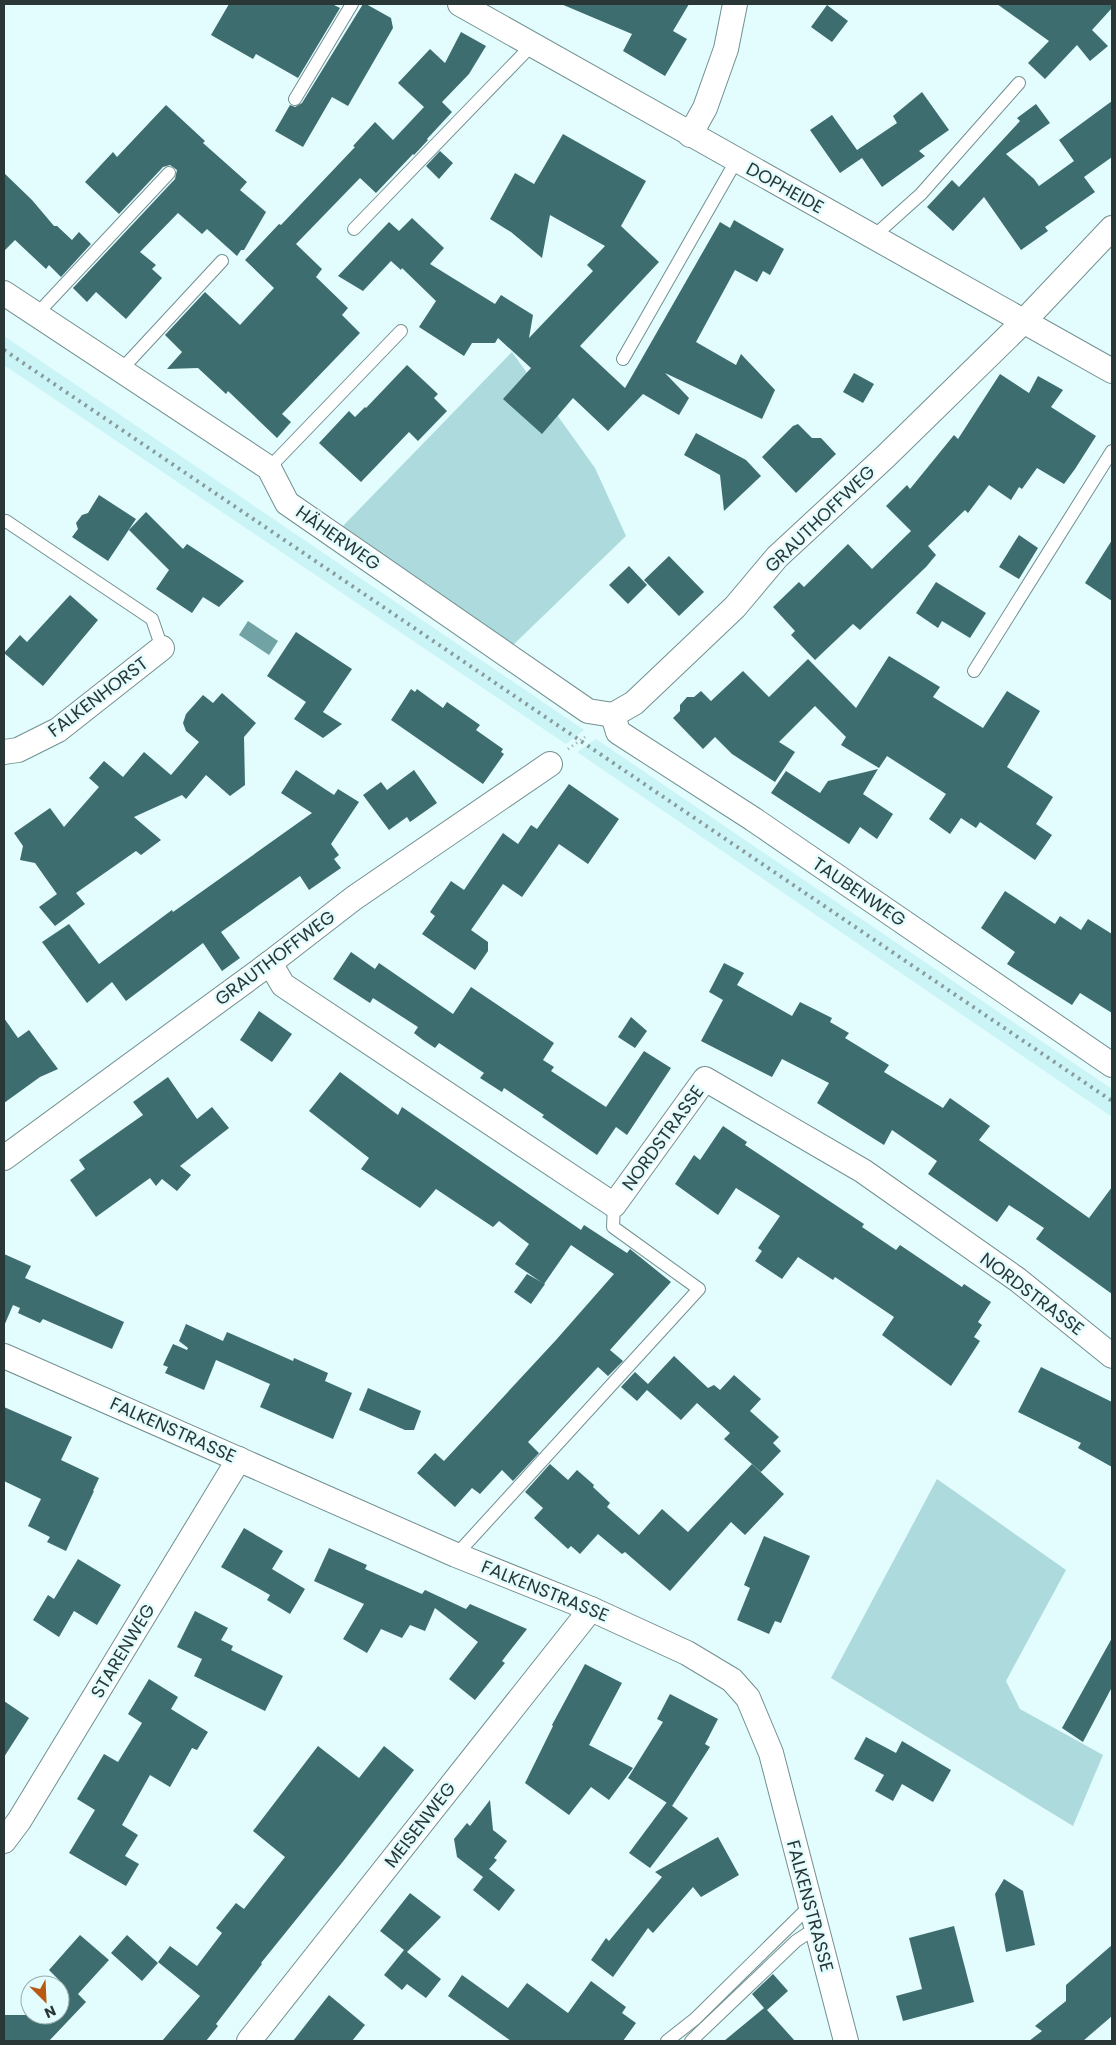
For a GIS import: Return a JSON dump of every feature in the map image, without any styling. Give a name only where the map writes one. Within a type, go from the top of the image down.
[{"type":"street","name":"DOPHEIDE","points":[[460,4],[690,135],[1025,320],[1112,371]]},
{"type":"street","points":[[690,135],[708,100],[726,48],[735,4]]},
{"type":"street","name":"GRAUTHOFFWEG","points":[[613,715],[634,703],[735,607],[777,557],[885,457],[1025,320],[1112,228]]},
{"type":"street","name":"HÄHERWEG","points":[[4,292],[269,468],[287,503],[588,711],[613,715]]},
{"type":"street","name":"FALKENHORST","points":[[4,752],[18,750],[58,730],[162,648]]},
{"type":"street","name":"TAUBENWEG","points":[[613,715],[618,732],[753,819],[1112,1065]]},
{"type":"street","name":"GRAUTHOFFWEG","points":[[4,1158],[270,963],[354,898],[550,764]]},
{"type":"street","name":"NORDSTRASSE","points":[[270,963],[283,985],[614,1205],[705,1079],[863,1171],[1018,1280],[1112,1356]]},
{"type":"street","name":"FALKENSTRASSE","points":[[4,1356],[456,1554],[591,1609],[687,1652],[732,1680],[748,1698],[771,1753],[846,2041]]},
{"type":"street","name":"STARENWEG","points":[[4,1841],[19,1821],[239,1459]]},
{"type":"street","name":"MEISENWEG","points":[[249,2041],[591,1609]]},
{"type":"lane","points":[[295,99],[352,4]]},
{"type":"lane","points":[[354,229],[532,45]]},
{"type":"lane","points":[[873,237],[921,194],[1019,82]]},
{"type":"lane","points":[[623,359],[736,160]]},
{"type":"lane","points":[[36,314],[169,173]]},
{"type":"lane","points":[[121,370],[222,261]]},
{"type":"lane","points":[[269,468],[400,331]]},
{"type":"lane","points":[[974,671],[1112,451]]},
{"type":"lane","points":[[6,521],[152,620],[162,648]]},
{"type":"lane","points":[[456,1554],[699,1289],[613,1227],[614,1205]]},
{"type":"lane","points":[[667,2041],[813,1917]]},
{"type":"lane","points":[[691,2041],[796,1942],[813,1917]]},
{"type":"path","points":[[550,764],[613,715]]},
{"type":"shaded area","points":[[4,336],[584,730],[566,744],[4,365]]},
{"type":"shaded area","points":[[512,352],[595,468],[626,536],[512,646],[340,529]]},
{"type":"shaded area","points":[[248,621],[278,641],[269,655],[239,635]]},
{"type":"shaded area","points":[[596,739],[1112,1089],[1112,1117],[577,752]]},
{"type":"shaded area","points":[[937,1479],[1066,1570],[1006,1681],[1020,1709],[1103,1755],[1073,1826],[831,1678]]},
{"type":"building","points":[[229,4],[332,4],[340,8],[298,78],[256,54],[253,59],[211,35]]},
{"type":"building","points":[[363,4],[391,18],[393,28],[348,106],[332,97],[303,147],[275,131],[290,105],[295,107],[302,103]]},
{"type":"building","points":[[561,4],[689,4],[673,31],[687,39],[665,76],[623,51],[632,34]]},
{"type":"building","points":[[997,4],[1112,4],[1112,8],[1092,30],[1108,46],[1090,61],[1077,45],[1045,79],[1028,63],[1049,41]]},
{"type":"building","points":[[827,5],[848,21],[832,42],[811,27]]},
{"type":"building","points":[[461,32],[486,46],[469,74],[442,102],[452,112],[414,155],[376,193],[360,178],[296,244],[322,269],[316,277],[348,308],[342,315],[360,333],[282,414],[291,422],[277,438],[228,391],[226,394],[198,368],[167,369],[182,352],[165,335],[205,292],[240,325],[274,288],[245,260],[355,147],[353,146],[375,122],[393,140],[424,107],[398,83],[430,49],[445,63]]},
{"type":"building","points":[[922,92],[949,130],[919,151],[925,156],[882,187],[862,158],[840,173],[810,130],[832,115],[857,150],[897,123],[893,116]]},
{"type":"building","points":[[1112,101],[1112,157],[1084,177],[1095,192],[1045,227],[1048,231],[1021,250],[984,197],[953,231],[927,207],[952,180],[959,187],[1020,121],[1017,118],[1036,104],[1050,123],[1006,154],[1034,179],[1039,186],[1074,161],[1059,140]]},
{"type":"building","points":[[166,105],[205,141],[203,143],[247,182],[240,190],[266,212],[244,250],[241,250],[237,256],[207,229],[202,234],[178,213],[140,252],[156,265],[152,269],[162,278],[126,319],[96,292],[87,302],[73,288],[175,179],[177,170],[170,165],[163,167],[119,214],[85,182],[113,152],[117,157]]},
{"type":"building","points":[[563,134],[646,181],[621,226],[659,262],[580,346],[625,388],[720,222],[730,228],[734,220],[784,249],[770,275],[763,271],[757,282],[735,270],[696,342],[736,365],[741,354],[775,390],[762,419],[665,373],[689,398],[679,415],[643,394],[608,431],[573,398],[542,434],[503,399],[531,368],[498,338],[495,343],[472,343],[464,356],[419,327],[436,301],[402,268],[401,270],[391,261],[363,291],[338,276],[389,222],[399,231],[412,218],[444,248],[430,264],[495,304],[501,295],[533,315],[529,338],[593,271],[587,265],[605,246],[550,215],[542,258],[511,232],[490,219],[515,173],[534,184]]},
{"type":"building","points":[[440,151],[453,163],[439,179],[426,166]]},
{"type":"building","points":[[4,173],[32,200],[54,226],[57,226],[72,240],[79,232],[91,244],[61,277],[49,265],[46,269],[15,240],[4,251]]},
{"type":"building","points":[[407,365],[438,394],[434,398],[447,411],[418,441],[409,432],[361,482],[319,443],[349,411],[355,417],[366,408]]},
{"type":"building","points":[[854,373],[874,384],[863,403],[843,392]]},
{"type":"building","points":[[1000,374],[1029,393],[1038,376],[1063,390],[1051,407],[1096,436],[1075,469],[1064,484],[1037,468],[1022,489],[1019,487],[1011,500],[989,485],[968,513],[965,510],[928,546],[936,555],[926,567],[860,630],[853,624],[815,660],[791,635],[795,631],[773,607],[799,582],[804,587],[848,544],[872,569],[911,531],[886,506],[907,485],[910,489],[954,435],[958,439]]},
{"type":"building","points":[[798,424],[812,438],[821,438],[836,454],[796,493],[762,457],[793,426]]},
{"type":"building","points":[[696,433],[746,460],[761,476],[724,511],[720,475],[684,455]]},
{"type":"building","points":[[99,495],[136,519],[108,561],[72,537],[78,529],[76,523],[82,515],[88,513]]},
{"type":"building","points":[[146,512],[183,549],[187,544],[244,581],[219,607],[203,597],[192,613],[156,589],[169,570],[129,530]]},
{"type":"building","points":[[1019,535],[1038,548],[1019,579],[999,567]]},
{"type":"building","points":[[1112,540],[1112,601],[1085,583]]},
{"type":"building","points":[[669,556],[704,592],[679,616],[644,580]]},
{"type":"building","points":[[629,566],[647,585],[628,604],[609,585]]},
{"type":"building","points":[[936,582],[986,613],[970,638],[942,621],[938,628],[916,613]]},
{"type":"building","points":[[70,595],[98,620],[43,686],[4,653],[20,635],[27,642]]},
{"type":"building","points":[[296,632],[352,669],[323,712],[342,724],[323,738],[294,719],[306,702],[267,676]]},
{"type":"building","points":[[889,656],[940,687],[933,697],[983,728],[1007,691],[1040,711],[1007,767],[1053,797],[1036,824],[1052,835],[1035,860],[980,822],[976,828],[961,818],[950,834],[929,819],[946,794],[887,756],[879,768],[841,745],[846,737],[815,706],[779,742],[795,752],[775,782],[732,754],[715,737],[703,749],[673,718],[680,711],[680,705],[687,697],[694,697],[701,691],[711,701],[743,671],[769,697],[808,659],[856,708]]},
{"type":"building","points":[[411,689],[415,692],[417,689],[443,708],[447,702],[480,725],[476,730],[503,749],[501,752],[504,754],[483,784],[391,720]]},
{"type":"building","points":[[222,693],[256,723],[244,737],[245,785],[230,796],[206,775],[186,799],[182,795],[134,817],[161,840],[141,855],[136,851],[76,893],[85,904],[55,926],[39,907],[57,894],[35,863],[20,860],[23,846],[14,833],[50,808],[64,827],[99,787],[89,778],[104,761],[123,777],[144,752],[171,775],[199,742],[186,731],[183,723],[186,714],[203,695],[213,703]]},
{"type":"building","points":[[878,769],[863,794],[893,814],[877,839],[860,827],[849,844],[771,793],[786,771],[820,793],[828,781]]},
{"type":"building","points":[[296,770],[334,795],[338,789],[359,802],[331,844],[339,855],[334,859],[341,868],[309,890],[300,876],[221,932],[240,958],[222,971],[203,943],[126,1001],[112,982],[87,1003],[42,942],[69,924],[99,964],[172,910],[173,912],[312,813],[281,793]]},
{"type":"building","points":[[414,770],[437,803],[410,822],[407,817],[389,830],[363,795],[381,782],[387,790]]},
{"type":"building","points":[[569,784],[619,819],[588,864],[559,844],[522,897],[503,884],[471,930],[488,942],[488,951],[475,970],[422,934],[435,916],[430,912],[451,881],[464,890],[503,833],[518,844],[531,825],[537,829]]},
{"type":"building","points":[[1005,891],[1055,924],[1060,916],[1081,930],[1088,919],[1112,934],[1112,1013],[1080,993],[1072,1005],[1007,964],[1015,952],[981,928]]},
{"type":"building","points":[[351,952],[375,969],[379,963],[453,1014],[471,987],[554,1043],[543,1060],[554,1067],[551,1071],[606,1107],[644,1051],[671,1068],[627,1135],[616,1127],[597,1155],[504,1088],[502,1092],[480,1078],[484,1073],[439,1043],[435,1048],[423,1040],[414,1033],[418,1027],[373,998],[370,1003],[333,979]]},
{"type":"building","points":[[724,963],[744,973],[737,985],[792,1016],[800,1002],[832,1018],[830,1022],[849,1033],[845,1038],[889,1065],[884,1072],[943,1108],[950,1098],[990,1126],[979,1140],[1089,1218],[1112,1187],[1112,1294],[1036,1239],[1044,1228],[1009,1205],[997,1222],[928,1174],[937,1161],[892,1130],[884,1145],[817,1103],[829,1083],[782,1059],[772,1077],[701,1041],[723,1000],[709,992]]},
{"type":"building","points":[[259,1011],[292,1034],[272,1062],[240,1040]]},
{"type":"building","points":[[631,1017],[647,1031],[635,1048],[618,1037]]},
{"type":"building","points":[[4,1018],[18,1038],[29,1030],[58,1069],[40,1077],[4,1103]]},
{"type":"building","points":[[340,1072],[398,1115],[402,1107],[581,1230],[584,1225],[627,1253],[630,1249],[671,1282],[610,1350],[623,1361],[608,1376],[598,1367],[528,1442],[539,1453],[513,1481],[502,1470],[480,1494],[472,1488],[455,1507],[417,1473],[435,1453],[444,1461],[614,1274],[571,1245],[544,1284],[515,1264],[529,1244],[499,1221],[493,1227],[436,1189],[420,1208],[361,1169],[369,1158],[309,1111]]},
{"type":"building","points":[[168,1077],[197,1119],[212,1107],[229,1128],[180,1166],[191,1175],[177,1191],[162,1179],[156,1186],[150,1178],[96,1217],[70,1180],[85,1169],[79,1160],[143,1115],[133,1102]]},
{"type":"building","points":[[723,1126],[747,1142],[745,1145],[864,1224],[862,1227],[896,1250],[900,1245],[962,1287],[964,1284],[991,1302],[978,1322],[982,1325],[974,1337],[980,1341],[951,1386],[882,1335],[894,1317],[835,1277],[833,1280],[798,1257],[782,1279],[755,1261],[762,1251],[758,1248],[780,1216],[736,1188],[718,1215],[675,1184],[694,1155],[700,1160]]},
{"type":"building","points":[[4,1254],[31,1266],[25,1278],[124,1322],[112,1349],[43,1319],[40,1323],[18,1313],[20,1308],[13,1305],[4,1326]]},
{"type":"building","points":[[527,1274],[545,1284],[531,1304],[514,1292]]},
{"type":"building","points":[[186,1324],[223,1341],[227,1332],[293,1361],[294,1358],[328,1373],[325,1381],[352,1393],[333,1439],[260,1407],[270,1384],[216,1360],[204,1390],[165,1373],[168,1367],[163,1365],[173,1344],[187,1350],[188,1348],[179,1341]]},
{"type":"building","points":[[674,1356],[708,1388],[714,1385],[720,1390],[734,1375],[761,1399],[750,1411],[779,1437],[773,1443],[781,1451],[761,1472],[724,1439],[730,1433],[697,1403],[681,1420],[647,1390],[637,1401],[621,1387],[635,1372],[648,1384]]},
{"type":"building","points":[[1041,1367],[1112,1402],[1112,1467],[1078,1448],[1081,1443],[1018,1412]]},
{"type":"building","points":[[368,1388],[421,1411],[414,1430],[405,1430],[359,1410]]},
{"type":"building","points":[[4,1407],[72,1437],[61,1460],[99,1478],[66,1551],[47,1542],[50,1537],[28,1526],[41,1499],[4,1481]]},
{"type":"building","points":[[550,1464],[568,1480],[577,1470],[610,1503],[607,1507],[639,1535],[662,1509],[688,1532],[752,1464],[784,1494],[745,1535],[731,1522],[670,1591],[625,1552],[622,1554],[598,1534],[580,1554],[571,1546],[568,1549],[534,1518],[543,1508],[525,1492]]},
{"type":"building","points":[[244,1528],[283,1551],[272,1569],[305,1589],[290,1614],[267,1600],[270,1595],[221,1567]]},
{"type":"building","points":[[764,1536],[810,1556],[781,1623],[775,1621],[769,1634],[737,1620],[750,1588],[744,1585]]},
{"type":"building","points":[[329,1548],[367,1565],[365,1569],[422,1594],[425,1590],[466,1609],[470,1604],[527,1629],[502,1661],[505,1663],[475,1700],[449,1679],[478,1642],[435,1608],[425,1631],[410,1625],[402,1638],[381,1629],[367,1653],[343,1639],[364,1604],[314,1581]]},
{"type":"building","points":[[78,1559],[121,1585],[97,1625],[74,1611],[59,1637],[33,1620],[48,1595],[54,1599]]},
{"type":"building","points":[[195,1611],[228,1628],[221,1640],[233,1646],[231,1650],[283,1676],[265,1711],[194,1676],[202,1659],[177,1647]]},
{"type":"building","points":[[1112,1638],[1112,1687],[1083,1742],[1062,1728]]},
{"type":"building","points":[[585,1664],[622,1683],[589,1745],[633,1768],[609,1800],[591,1787],[569,1815],[525,1783],[552,1725]]},
{"type":"building","points":[[149,1679],[178,1697],[171,1709],[208,1732],[197,1750],[192,1748],[170,1787],[150,1775],[122,1825],[138,1835],[125,1856],[139,1864],[126,1886],[69,1853],[95,1810],[77,1799],[104,1754],[118,1762],[142,1723],[128,1714]]},
{"type":"building","points":[[670,1694],[718,1719],[705,1744],[710,1747],[672,1806],[628,1778],[663,1722],[657,1719]]},
{"type":"building","points":[[4,1701],[29,1718],[4,1757]]},
{"type":"building","points":[[866,1737],[896,1753],[902,1741],[951,1770],[933,1802],[902,1784],[893,1801],[875,1791],[884,1775],[854,1759]]},
{"type":"building","points":[[318,1746],[359,1778],[384,1746],[414,1770],[261,1963],[216,2024],[218,2026],[206,2041],[162,2041],[200,1996],[158,1962],[170,1946],[197,1966],[222,1933],[216,1928],[236,1903],[244,1909],[285,1857],[253,1831]]},
{"type":"building","points":[[490,1800],[493,1830],[507,1841],[494,1858],[497,1860],[489,1869],[515,1890],[499,1911],[473,1890],[483,1877],[457,1857],[454,1839],[467,1823],[470,1826]]},
{"type":"building","points":[[667,1802],[688,1818],[650,1868],[629,1853]]},
{"type":"building","points":[[718,1837],[739,1875],[701,1897],[693,1887],[653,1933],[648,1928],[613,1977],[591,1960],[606,1938],[609,1941],[662,1877],[655,1872]]},
{"type":"building","points":[[1004,1879],[1023,1891],[1035,1945],[1006,1952],[995,1894]]},
{"type":"building","points":[[410,1893],[441,1917],[407,1952],[441,1979],[426,1998],[407,1984],[402,1990],[384,1975],[404,1950],[380,1931]]},
{"type":"building","points":[[954,1926],[974,2002],[903,2021],[896,1996],[922,1989],[909,1938]]},
{"type":"building","points":[[80,1935],[109,1960],[78,1994],[86,2002],[70,2019],[70,1975],[54,1975],[49,1970]]},
{"type":"building","points":[[127,1935],[158,1963],[142,1981],[111,1953]]},
{"type":"building","points":[[1112,1945],[1112,2016],[1083,2041],[1029,2041],[1042,2031],[1035,2026],[1066,2001],[1066,1985]]},
{"type":"building","points":[[773,1974],[788,1991],[767,2010],[795,2041],[724,2041],[764,2008],[752,1994]]},
{"type":"building","points":[[462,1975],[508,2008],[527,1983],[568,2013],[591,1981],[626,2007],[622,2013],[636,2023],[623,2041],[511,2041],[448,1996]]},
{"type":"building","points":[[329,1995],[365,2025],[352,2041],[293,2041]]},
{"type":"building","points":[[4,2015],[20,2015],[20,2025],[64,2025],[49,2041],[4,2041]]},
{"type":"railway","points":[[4,350],[1112,1101]]}]
